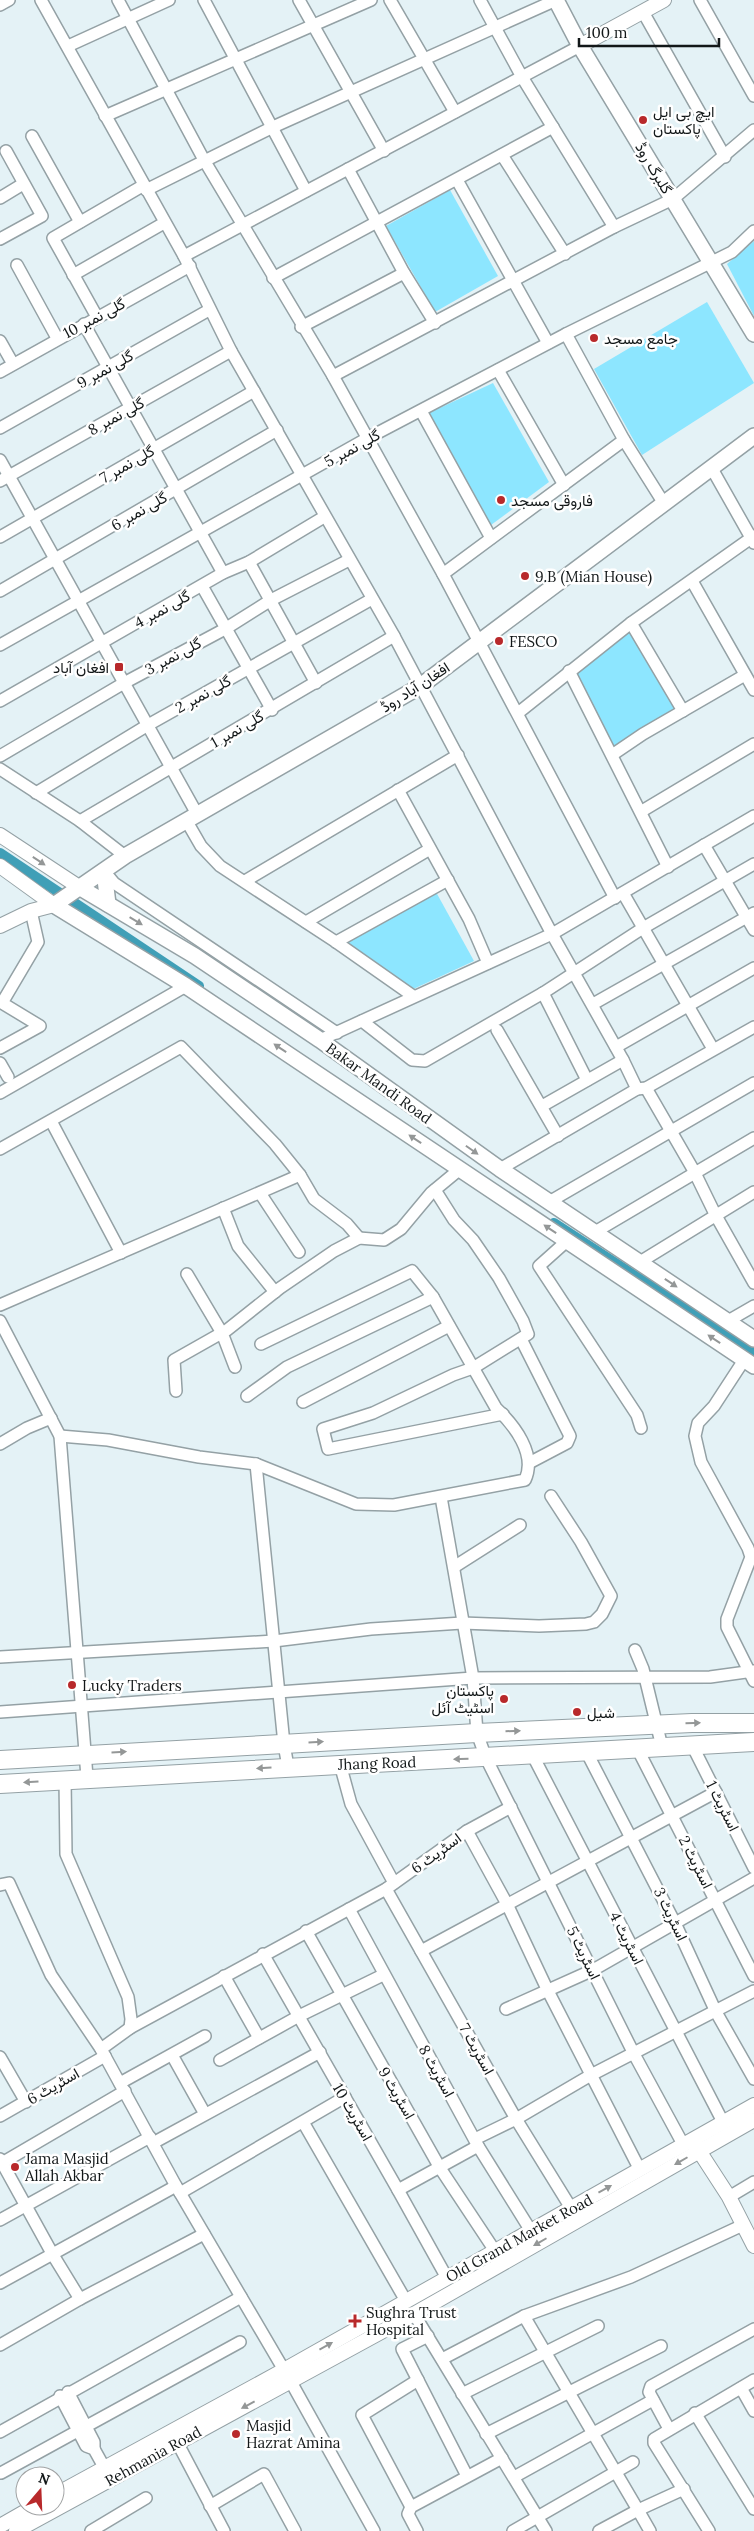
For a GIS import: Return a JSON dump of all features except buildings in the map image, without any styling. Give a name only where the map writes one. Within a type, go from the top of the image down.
[{"type":"highway","name":"Jhang Road","points":[[0,1760],[477,1733],[754,1723]]},
{"type":"highway","name":"Jhang Road","points":[[0,1784],[87,1777],[486,1758],[754,1742]]},
{"type":"main road","name":"گلبرگ روڈ","points":[[556,0],[580,46],[754,334]]},
{"type":"main road","name":"افغان آباد روڈ","points":[[65,897],[125,856],[419,687],[480,644],[663,502],[754,436]]},
{"type":"main road","points":[[104,871],[108,904]]},
{"type":"main road","name":"Bakar Mandi Road","points":[[65,897],[108,904],[195,956],[320,1040],[500,1169],[754,1339]]},
{"type":"main road","name":"Bakar Mandi Road","points":[[65,897],[186,986],[749,1363]]},
{"type":"main road","points":[[612,1270],[624,1251]]},
{"type":"street","points":[[0,5],[9,0]]},
{"type":"street","points":[[42,0],[164,223],[190,266],[209,310],[303,476],[324,517],[394,636],[419,687],[458,755],[552,934],[641,1089],[671,1132],[694,1171],[715,1214],[754,1283]]},
{"type":"street","points":[[118,0],[204,160],[301,327],[332,376],[443,574],[619,895],[643,928],[713,1049]]},
{"type":"street","points":[[68,46],[169,0]]},
{"type":"street","points":[[204,0],[306,192]]},
{"type":"street","points":[[299,0],[384,150]]},
{"type":"street","points":[[105,116],[370,0]]},
{"type":"street","points":[[390,0],[426,59],[455,112]]},
{"type":"street","points":[[480,0],[522,77],[614,227]]},
{"type":"street","points":[[97,317],[53,238],[145,188],[273,127],[556,0]]},
{"type":"street","points":[[184,256],[664,0]]},
{"type":"street","points":[[700,0],[754,96]]},
{"type":"street","points":[[643,12],[725,157]]},
{"type":"street","points":[[273,278],[553,127]]},
{"type":"street","points":[[332,376],[614,227],[673,199],[725,157],[754,130]]},
{"type":"street","points":[[32,136],[80,222]]},
{"type":"street","points":[[0,239],[42,216],[6,151]]},
{"type":"street","points":[[502,155],[565,254]]},
{"type":"street","points":[[348,169],[404,273],[435,323]]},
{"type":"street","points":[[457,180],[548,343]]},
{"type":"street","points":[[0,198],[23,184]]},
{"type":"street","points":[[73,274],[164,223]]},
{"type":"street","name":"گلی نمبر 5","points":[[0,645],[366,439],[548,343],[732,252],[754,232]]},
{"type":"street","points":[[17,265],[57,338]]},
{"type":"street","name":"گلی نمبر 10","points":[[0,372],[57,338],[190,266]]},
{"type":"street","points":[[301,327],[404,273]]},
{"type":"street","name":"گلی نمبر 9","points":[[0,428],[209,310]]},
{"type":"street","points":[[84,324],[178,489],[223,573]]},
{"type":"street","points":[[566,334],[624,440],[663,502]]},
{"type":"street","points":[[0,341],[12,364]]},
{"type":"street","name":"گلی نمبر 8","points":[[4,478],[232,351]]},
{"type":"street","points":[[498,370],[564,485]]},
{"type":"street","name":"گلی نمبر 7","points":[[0,537],[254,391]]},
{"type":"street","points":[[421,410],[491,538]]},
{"type":"street","name":"گلی نمبر 6","points":[[0,591],[277,430]]},
{"type":"street","points":[[443,574],[624,440]]},
{"type":"street","points":[[0,460],[4,478],[56,558],[78,601],[172,767],[191,817],[210,857],[220,866],[336,942],[413,996]]},
{"type":"street","points":[[518,713],[632,623],[753,539],[711,467]]},
{"type":"street","name":"گلی نمبر 4","points":[[0,701],[223,573],[249,562],[324,517]]},
{"type":"street","name":"گلی نمبر 3","points":[[1,753],[225,628],[270,600],[349,560]]},
{"type":"street","points":[[249,562],[316,683]]},
{"type":"street","points":[[692,581],[754,690]]},
{"type":"street","points":[[202,586],[272,710]]},
{"type":"street","name":"گلی نمبر 2","points":[[36,793],[148,725],[292,642],[372,599]]},
{"type":"street","points":[[632,623],[683,711]]},
{"type":"street","name":"گلی نمبر 1","points":[[80,821],[272,710],[394,636]]},
{"type":"street","points":[[570,671],[642,811],[668,867]]},
{"type":"street","points":[[612,755],[745,675]]},
{"type":"street","points":[[642,811],[754,744]]},
{"type":"street","points":[[245,881],[458,755]]},
{"type":"street","points":[[0,769],[80,821],[125,856]]},
{"type":"street","points":[[398,790],[469,918],[488,963]]},
{"type":"street","points":[[320,1040],[552,934],[754,816]]},
{"type":"street","name":"Bakar Mandi Road","points":[[0,834],[65,897]]},
{"type":"street","points":[[704,845],[725,880],[750,915],[754,930]]},
{"type":"street","points":[[306,922],[430,848]]},
{"type":"street","points":[[362,1021],[412,1060],[425,1061],[542,994],[643,928],[754,864]]},
{"type":"street","name":"Bakar Mandi Road","points":[[0,866],[65,897]]},
{"type":"street","points":[[104,871],[114,883],[337,1033]]},
{"type":"street","points":[[336,942],[448,880]]},
{"type":"street","points":[[0,926],[65,897]]},
{"type":"street","points":[[0,1048],[40,1026],[2,1003],[38,942],[31,911]]},
{"type":"street","points":[[593,1004],[750,915]]},
{"type":"street","points":[[616,1047],[754,968]]},
{"type":"street","points":[[0,1093],[186,986]]},
{"type":"street","points":[[542,994],[587,1080]]},
{"type":"street","points":[[500,1169],[754,1026]]},
{"type":"street","points":[[497,1030],[558,1136]]},
{"type":"street","points":[[0,1149],[181,1047],[275,1144],[300,1175],[314,1199],[347,1224],[359,1238]]},
{"type":"street","points":[[542,1106],[624,1060]]},
{"type":"street","points":[[0,1064],[8,1078]]},
{"type":"street","points":[[549,1202],[754,1083]]},
{"type":"street","points":[[51,1121],[121,1253]]},
{"type":"street","points":[[595,1232],[694,1171],[754,1138]]},
{"type":"street","points":[[176,1391],[174,1360],[222,1333],[275,1292],[334,1251],[359,1238],[384,1240],[401,1229],[435,1190],[460,1169]]},
{"type":"street","points":[[0,1305],[300,1175]]},
{"type":"street","points":[[435,1190],[454,1220],[473,1240],[498,1278],[528,1334],[473,1368],[453,1375],[373,1413],[323,1429],[328,1448],[503,1414]]},
{"type":"street","points":[[640,1262],[715,1214],[754,1192]]},
{"type":"street","points":[[260,1193],[299,1252]]},
{"type":"street","points":[[223,1208],[238,1246],[275,1292]]},
{"type":"street","points":[[568,1240],[539,1266],[637,1415],[641,1428]]},
{"type":"street","points":[[60,1436],[108,1440],[199,1457],[256,1464],[356,1504],[394,1505],[525,1480],[529,1463],[528,1456],[510,1422],[496,1408],[433,1298],[412,1271],[261,1344]]},
{"type":"street","points":[[188,1274],[222,1333],[235,1366]]},
{"type":"street","points":[[247,1396],[287,1367],[433,1298]]},
{"type":"street","points":[[728,1322],[754,1306]]},
{"type":"street","points":[[0,1321],[60,1436],[87,1777]]},
{"type":"street","points":[[303,1402],[449,1326]]},
{"type":"street","points":[[521,1340],[570,1436],[567,1443],[529,1463]]},
{"type":"street","points":[[0,1712],[473,1678],[710,1677],[752,1675],[727,1627],[727,1619],[751,1558],[748,1548],[701,1462],[695,1436],[698,1423],[749,1363]]},
{"type":"street","points":[[0,1444],[27,1428],[51,1418]]},
{"type":"street","points":[[256,1464],[284,1744],[288,1767]]},
{"type":"street","name":"اسٹریٹ 5","points":[[441,1496],[473,1678],[477,1733],[486,1758],[550,1881],[634,2054],[692,2146]]},
{"type":"street","points":[[0,1657],[274,1641],[371,1628],[462,1623],[568,1625],[594,1622],[602,1614],[611,1596],[581,1542],[551,1496]]},
{"type":"street","points":[[454,1567],[520,1526]]},
{"type":"street","points":[[635,1650],[658,1725],[662,1747]]},
{"type":"street","name":"اسٹریٹ 1","points":[[692,1745],[754,1868]]},
{"type":"street","name":"اسٹریٹ 2","points":[[637,1748],[754,1976]]},
{"type":"street","name":"اسٹریٹ 3","points":[[586,1751],[675,1923],[716,2012],[754,2079]]},
{"type":"street","name":"اسٹریٹ 4","points":[[532,1754],[674,2031],[723,2122]]},
{"type":"street","name":"اسٹریٹ 7","points":[[340,1764],[351,1804],[421,1951],[516,2118],[571,2208]]},
{"type":"street","points":[[65,1779],[66,1854],[128,1997],[131,2019],[130,2028]]},
{"type":"street","points":[[421,1951],[716,1792]]},
{"type":"street","points":[[468,1831],[511,1807]]},
{"type":"street","name":"اسٹریٹ 6","points":[[0,2116],[26,2102],[103,2053],[130,2028],[390,1886],[468,1831],[507,1904],[590,2075],[640,2170]]},
{"type":"street","points":[[506,2009],[593,1970],[754,1878]]},
{"type":"street","points":[[0,1885],[9,1883],[51,1975],[103,2053],[178,2189],[291,2382],[373,2531]]},
{"type":"street","name":"اسٹریٹ 8","points":[[349,1909],[383,1975],[477,2143],[531,2231]]},
{"type":"street","name":"اسٹریٹ 9","points":[[306,1931],[341,1996],[440,2168],[495,2251]]},
{"type":"street","name":"اسٹریٹ 10","points":[[263,1954],[447,2278]]},
{"type":"street","points":[[220,2060],[299,2016],[383,1975]]},
{"type":"street","points":[[224,1976],[259,2038]]},
{"type":"street","points":[[398,2190],[440,2168],[516,2118],[590,2075],[754,1991]]},
{"type":"street","points":[[80,2299],[53,2255],[1,2161],[205,2036]]},
{"type":"street","points":[[0,2220],[320,2052]]},
{"type":"street","points":[[172,2055],[205,2114]]},
{"type":"street","points":[[0,2058],[26,2102]]},
{"type":"street","points":[[0,2283],[303,2122],[345,2097]]},
{"type":"street","name":"Old Grand Market Road","points":[[291,2382],[414,2314],[692,2146],[723,2122],[754,2105]]},
{"type":"street","name":"Old Grand Market Road","points":[[284,2370],[640,2170],[754,2120]]},
{"type":"street","points":[[303,2122],[406,2301]]},
{"type":"street","points":[[692,2146],[730,2197],[754,2246]]},
{"type":"street","points":[[730,2197],[754,2182]]},
{"type":"street","points":[[442,2359],[524,2316],[631,2277],[743,2226]]},
{"type":"street","points":[[0,2345],[80,2299],[204,2234]]},
{"type":"street","points":[[0,2432],[64,2394],[241,2297]]},
{"type":"street","points":[[414,2314],[546,2531]]},
{"type":"street","points":[[524,2316],[650,2531]]},
{"type":"street","points":[[462,2394],[598,2326]]},
{"type":"street","points":[[669,2428],[649,2392],[651,2386],[754,2329]]},
{"type":"street","points":[[428,2336],[402,2350],[467,2476]]},
{"type":"street","points":[[1,2473],[240,2342]]},
{"type":"street","points":[[486,2434],[661,2346]]},
{"type":"street","name":"Rehmania Road","points":[[16,2531],[100,2475],[284,2370]]},
{"type":"street","points":[[417,2531],[408,2514],[410,2507],[362,2414],[418,2380]]},
{"type":"street","points":[[709,2531],[654,2443],[656,2437],[669,2428],[754,2380]]},
{"type":"street","name":"Rehmania Road","points":[[65,2491],[177,2442],[291,2382]]},
{"type":"street","points":[[741,2388],[754,2412]]},
{"type":"street","points":[[64,2394],[83,2429],[86,2446],[94,2449],[100,2475]]},
{"type":"street","points":[[514,2477],[592,2432],[653,2400]]},
{"type":"street","points":[[695,2413],[754,2509]]},
{"type":"street","points":[[177,2442],[224,2531]]},
{"type":"street","points":[[410,2507],[502,2458]]},
{"type":"street","points":[[513,2531],[633,2462]]},
{"type":"street","points":[[210,2506],[264,2474],[294,2531]]},
{"type":"street","points":[[599,2531],[638,2510],[684,2489]]},
{"type":"street","points":[[91,2531],[146,2498]]},
{"type":"street","points":[[0,2526],[18,2516]]},
{"type":"shaded area","points":[[450,190],[498,276],[435,312],[386,226]]},
{"type":"shaded area","points":[[754,241],[754,316],[727,264]]},
{"type":"shaded area","points":[[707,302],[754,383],[642,455],[594,369]]},
{"type":"shaded area","points":[[493,383],[549,482],[491,525],[429,413]]},
{"type":"shaded area","points":[[632,629],[678,707],[612,747],[575,672]]},
{"type":"shaded area","points":[[436,892],[474,961],[409,991],[335,940]]},
{"type":"waterway","points":[[0,853],[199,986]]},
{"type":"waterway","points":[[554,1223],[754,1353]]},
{"type":"place","name":"ایچ بی ایل پاکستان","points":[[643,120]]},
{"type":"place","name":"جامع مسجد","points":[[594,338]]},
{"type":"place","name":"فاروقی مسجد","points":[[501,500]]},
{"type":"place","name":"9.B (Mian House)","points":[[525,576]]},
{"type":"place","name":"FESCO","points":[[499,641]]},
{"type":"place","name":"افغان آباد","points":[[119,667]]},
{"type":"place","name":"Lucky Traders","points":[[72,1685]]},
{"type":"place","name":"پاکستان اسٹیٹ آئل","points":[[504,1699]]},
{"type":"place","name":"شیل","points":[[577,1712]]},
{"type":"place","name":"Jama Masjid Allah Akbar","points":[[15,2167]]},
{"type":"place","name":"Sughra Trust Hospital","points":[[355,2321]]},
{"type":"place","name":"Masjid Hazrat Amina","points":[[236,2434]]}]
